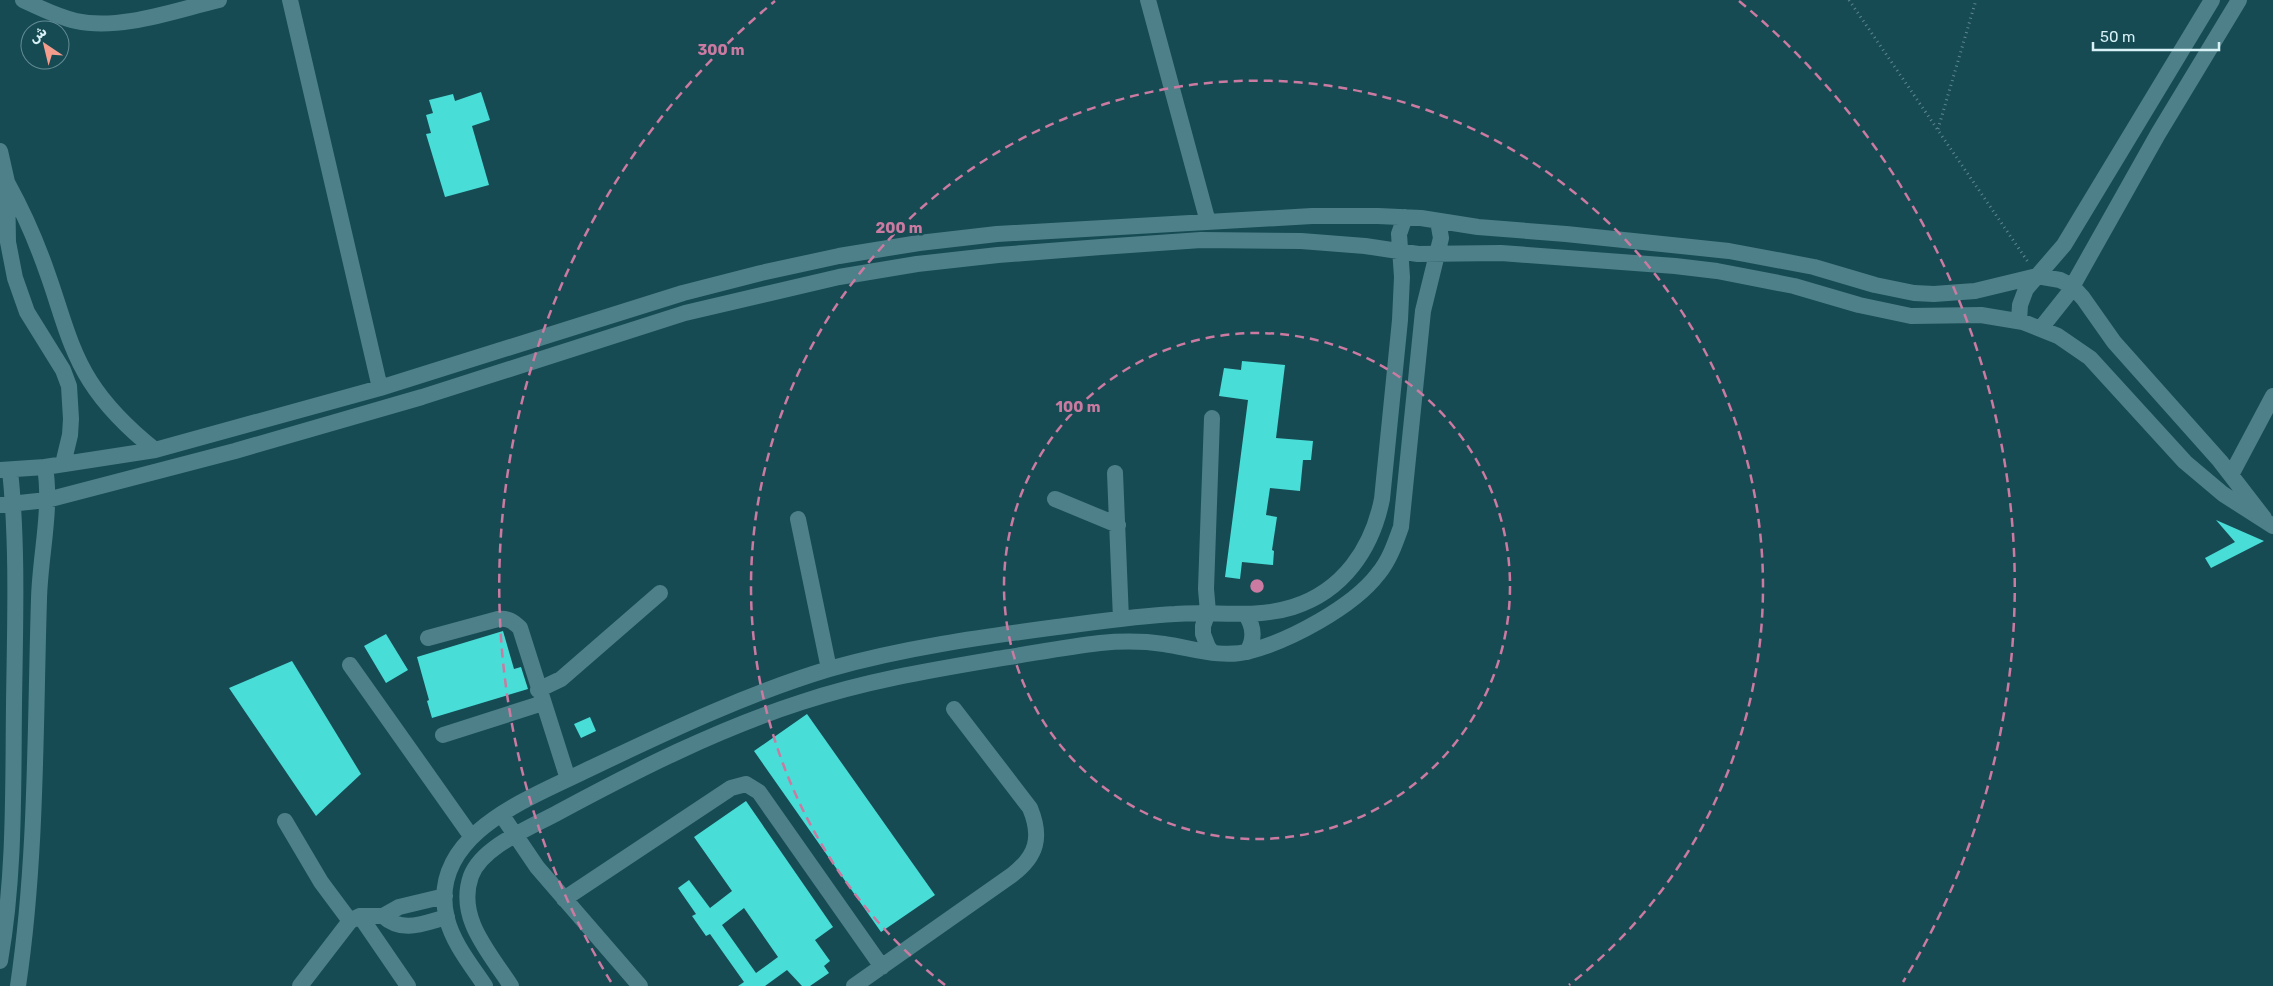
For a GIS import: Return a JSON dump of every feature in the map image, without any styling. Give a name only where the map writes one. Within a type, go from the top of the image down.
[{"type":"street","points":[[23,0],[64,18],[85,23],[108,24],[139,19],[219,0]]},
{"type":"street","points":[[290,0],[380,388]]},
{"type":"street","points":[[1148,0],[1208,222]]},
{"type":"street","points":[[2019,321],[2022,297],[2057,256],[2068,239],[2212,0]]},
{"type":"street","points":[[2041,328],[2072,286],[2158,134],[2239,0]]},
{"type":"street","points":[[0,151],[7,182],[8,242],[15,278],[35,328],[63,370],[69,386],[70,435],[62,464]]},
{"type":"street","points":[[7,182],[38,246],[68,337],[80,364],[90,382],[115,414],[155,450]]},
{"type":"street","points":[[0,961],[10,883],[14,786],[15,582],[5,470],[45,467],[155,450],[380,388],[683,293],[839,256],[919,243],[997,234],[1097,226],[1312,216],[1406,217],[1729,251],[1814,267],[1888,288],[1914,293],[1941,294],[1975,291],[2038,276],[2060,280],[2072,286],[2083,298],[2114,342],[2231,475],[2268,522]]},
{"type":"street","points":[[485,986],[462,950],[447,917],[445,896],[448,875],[459,851],[471,836],[501,814],[568,780],[703,716],[761,692],[829,669],[947,644],[1121,619],[1208,612],[1245,614],[1278,610],[1312,599],[1346,574],[1360,558],[1370,539],[1378,520],[1382,499],[1400,320],[1399,234],[1406,217]]},
{"type":"street","points":[[511,986],[477,934],[468,915],[466,894],[472,873],[485,856],[515,836],[594,793],[732,728],[804,701],[877,681],[1101,643],[1160,644],[1213,653],[1247,652],[1296,634],[1319,622],[1359,593],[1378,575],[1392,552],[1401,527],[1422,311],[1441,238],[1438,221]]},
{"type":"street","points":[[7,505],[47,500],[329,425],[685,313],[839,276],[917,264],[998,255],[1201,240],[1333,242],[1418,254],[1530,255],[1717,271],[1794,286],[1859,305],[1911,316],[1981,315],[2019,321],[2041,328],[2067,341],[2090,358],[2185,462],[2223,494],[2268,522]]},
{"type":"street","points":[[63,370],[80,364]]},
{"type":"street","points":[[2231,475],[2273,396]]},
{"type":"street","points":[[1212,418],[1206,589],[1208,612],[1203,634],[1208,647],[1213,653]]},
{"type":"street","points":[[18,986],[26,931],[31,871],[40,567],[47,500],[45,467]]},
{"type":"street","points":[[1115,473],[1121,619]]},
{"type":"street","points":[[1055,499],[1118,525]]},
{"type":"street","points":[[798,519],[829,669]]},
{"type":"street","points":[[443,735],[540,696],[660,593]]},
{"type":"street","points":[[1245,614],[1252,626],[1253,633],[1251,646],[1247,652]]},
{"type":"street","points":[[428,638],[506,618],[520,628],[568,780]]},
{"type":"street","points":[[350,665],[471,836]]},
{"type":"street","points":[[854,986],[1012,875],[1024,866],[1033,853],[1037,838],[1036,822],[1030,808],[954,709]]},
{"type":"street","points":[[564,899],[731,788],[746,784],[758,792],[882,967]]},
{"type":"street","points":[[501,814],[537,866],[640,986]]},
{"type":"street","points":[[285,821],[321,882],[355,919],[408,986]]},
{"type":"street","points":[[300,986],[355,919],[383,916],[399,907],[445,896]]},
{"type":"street","points":[[383,916],[390,923],[406,928],[447,917]]},
{"type":"path","points":[[1849,0],[2038,276]]},
{"type":"path","points":[[1938,129],[1976,0]]},
{"type":"building","points":[[481,92],[490,120],[472,126],[489,185],[445,197],[426,134],[431,133],[426,115],[433,113],[429,100],[453,94],[455,101]]},
{"type":"building","points":[[1242,361],[1285,365],[1276,438],[1313,441],[1311,460],[1303,460],[1300,491],[1270,488],[1266,515],[1277,517],[1272,550],[1274,551],[1273,565],[1242,562],[1240,579],[1225,577],[1248,400],[1219,396],[1224,368],[1241,370]]},
{"type":"building","points":[[2216,520],[2264,541],[2211,568],[2205,558],[2235,542]]},
{"type":"building","points":[[503,631],[514,669],[521,667],[528,689],[432,718],[417,657]]},
{"type":"building","points":[[386,634],[408,670],[386,683],[364,646]]},
{"type":"building","points":[[292,661],[361,774],[316,816],[229,688]]},
{"type":"building","points":[[807,714],[935,895],[881,932],[754,751]]},
{"type":"building","points":[[590,717],[596,731],[581,738],[574,724]]},
{"type":"building","points":[[746,801],[833,927],[815,940],[830,961],[824,966],[829,973],[810,986],[802,986],[787,970],[765,986],[738,986],[744,982],[710,934],[706,936],[692,916],[696,914],[678,888],[689,880],[710,908],[732,891],[694,837]],"holes":[[[744,908],[778,957],[756,973],[722,925]]]}]
